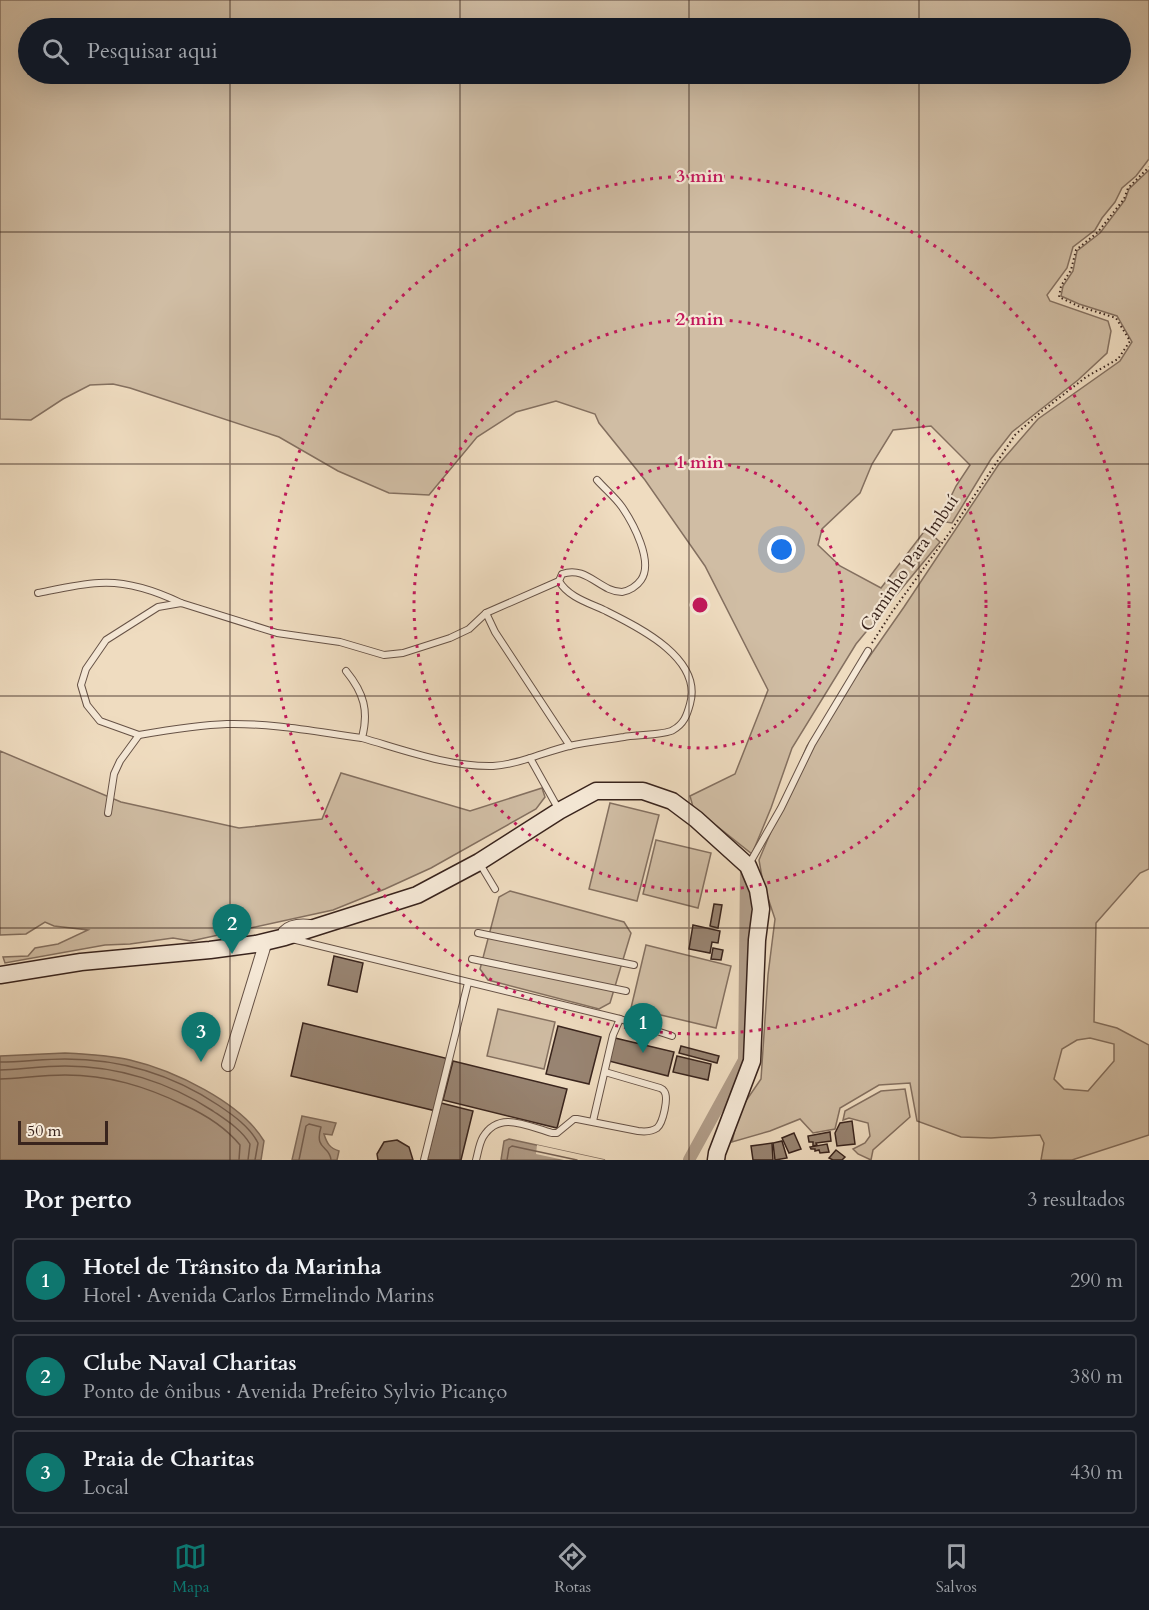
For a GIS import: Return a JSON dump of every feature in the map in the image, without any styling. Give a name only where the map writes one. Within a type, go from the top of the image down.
[{"type":"street","points":[[0,975],[81,963],[214,953],[256,946],[417,895],[479,862],[596,791],[642,791],[672,801],[696,819],[748,866],[758,890],[761,909],[752,1061],[716,1160]]},
{"type":"street","points":[[228,1065],[256,946]]},
{"type":"lane","points":[[38,593],[100,582],[132,586],[156,591],[181,603],[277,633],[340,642],[384,655],[403,653],[450,638],[469,629],[486,614],[559,581],[562,574],[570,571],[583,574],[612,590],[623,592],[636,586],[643,577],[646,563],[640,541],[622,508],[597,480]]},
{"type":"lane","points":[[181,603],[158,607],[124,627],[106,640],[86,669],[81,685],[87,705],[100,721],[139,735],[228,724],[288,727],[362,738],[458,763],[492,766],[508,764],[570,746],[672,731],[686,719],[692,695],[689,675],[679,661],[658,640],[621,618],[571,594],[563,588],[559,581]]},
{"type":"lane","points":[[486,614],[495,632],[570,746]]},
{"type":"lane","name":"Caminho Para Imbuí","points":[[748,866],[781,808],[812,744],[868,651]]},
{"type":"lane","points":[[346,671],[357,685],[364,702],[365,724],[362,738]]},
{"type":"lane","points":[[108,813],[114,774],[120,761],[139,735]]},
{"type":"lane","points":[[530,758],[560,811]]},
{"type":"lane","points":[[479,862],[495,890]]},
{"type":"lane","points":[[478,933],[634,966]]},
{"type":"lane","points":[[285,937],[620,1019],[672,1036]]},
{"type":"lane","points":[[472,959],[626,991]]},
{"type":"lane","points":[[424,1160],[468,983]]},
{"type":"lane","points":[[592,1121],[620,1019]]},
{"type":"lane","points":[[476,1160],[482,1139],[490,1127],[507,1121],[557,1133],[574,1119],[647,1132],[656,1129],[662,1123],[667,1097],[665,1091],[605,1072]]},
{"type":"path","name":"Caminho Para Imbuí","points":[[868,651],[892,612],[950,532],[1015,435],[1086,377],[1118,359],[1130,341],[1116,318],[1078,306],[1059,297],[1061,286],[1071,270],[1076,250],[1098,232],[1124,199],[1128,188],[1149,167]]},
{"type":"shaded area","points":[[0,0],[1149,0],[1149,159],[1136,176],[1122,188],[1095,230],[1073,247],[1067,268],[1047,295],[1050,301],[1108,321],[1111,331],[1107,353],[1078,380],[1012,432],[991,459],[952,523],[939,521],[956,486],[970,465],[931,426],[893,430],[872,464],[860,493],[822,529],[818,545],[840,566],[881,588],[926,529],[940,542],[856,644],[792,748],[752,854],[693,807],[690,796],[735,774],[768,690],[705,566],[645,480],[599,423],[595,414],[556,401],[516,412],[477,437],[429,495],[389,493],[338,471],[279,437],[113,384],[90,385],[31,420],[0,419]]},
{"type":"shaded area","points":[[1149,170],[1149,869],[1140,873],[1096,923],[1094,1022],[1117,1028],[1149,1045],[1149,1135],[1072,1160],[1041,1160],[1044,1143],[1040,1135],[961,1137],[917,1121],[910,1083],[879,1085],[840,1108],[835,1129],[813,1133],[800,1119],[732,1142],[739,1111],[761,1079],[768,975],[775,919],[763,883],[759,860],[807,746],[904,607],[999,464],[1038,419],[1120,361],[1132,342],[1117,316],[1061,296],[1063,286],[1073,271],[1077,251],[1100,233],[1125,200],[1129,189]],"holes":[[[1090,1038],[1114,1044],[1114,1061],[1088,1091],[1064,1089],[1054,1079],[1062,1049],[1077,1040]]]},
{"type":"shaded area","points":[[0,751],[121,802],[239,828],[322,819],[341,773],[470,811],[542,788],[545,797],[536,809],[431,868],[333,910],[191,941],[173,938],[105,945],[5,963],[3,957],[28,956],[35,948],[58,944],[88,930],[54,926],[45,922],[26,934],[0,935]]},
{"type":"shaded area","points":[[610,803],[659,815],[637,901],[589,889]]},
{"type":"shaded area","points":[[656,840],[711,853],[698,908],[643,894]]},
{"type":"shaded area","points":[[510,891],[624,922],[631,933],[610,1003],[599,1009],[488,980],[480,969],[499,897]]},
{"type":"shaded area","points":[[646,945],[731,966],[716,1028],[631,1008]]},
{"type":"shaded area","points":[[498,1009],[555,1022],[544,1069],[487,1056]]},
{"type":"shaded area","points":[[905,1089],[910,1117],[873,1150],[871,1160],[858,1154],[853,1149],[865,1143],[870,1136],[868,1123],[849,1118],[843,1120],[845,1111],[881,1091]]},
{"type":"water","points":[[65,1053],[130,1060],[166,1071],[204,1090],[239,1113],[253,1127],[264,1141],[261,1160],[0,1160],[0,1056]]},
{"type":"water","points":[[302,1116],[336,1123],[332,1135],[324,1134],[329,1145],[339,1151],[337,1160],[292,1160]]},
{"type":"water","points":[[509,1139],[605,1160],[501,1160],[504,1141]]},
{"type":"pier","points":[[537,1145],[605,1160],[564,1160],[536,1154]]},
{"type":"building","points":[[714,904],[722,905],[718,928],[710,926]]},
{"type":"building","points":[[693,925],[720,931],[718,943],[712,942],[710,953],[689,949]]},
{"type":"building","points":[[713,948],[723,950],[721,960],[711,959]]},
{"type":"building","points":[[334,956],[363,963],[357,992],[328,985]]},
{"type":"building","points":[[303,1023],[449,1059],[436,1111],[291,1076]]},
{"type":"building","points":[[558,1026],[601,1037],[589,1084],[546,1074]]},
{"type":"building","points":[[615,1038],[674,1052],[668,1076],[609,1061]]},
{"type":"building","points":[[681,1046],[719,1056],[717,1063],[679,1053]]},
{"type":"building","points":[[677,1056],[711,1064],[708,1080],[673,1072]]},
{"type":"building","points":[[453,1061],[567,1089],[557,1128],[443,1100]]},
{"type":"building","points":[[441,1103],[473,1111],[461,1160],[427,1160]]},
{"type":"building","points":[[852,1121],[855,1144],[837,1146],[835,1133],[840,1123]]},
{"type":"building","points":[[830,1132],[831,1141],[816,1143],[817,1145],[813,1146],[813,1142],[809,1142],[808,1136]]},
{"type":"building","points":[[794,1133],[801,1149],[789,1153],[782,1138]]},
{"type":"building","points":[[397,1140],[409,1147],[413,1160],[378,1160],[377,1154],[384,1142]]},
{"type":"building","points":[[782,1141],[787,1158],[775,1160],[773,1143]]},
{"type":"building","points":[[772,1143],[773,1160],[753,1160],[751,1146]]},
{"type":"building","points":[[827,1144],[829,1152],[820,1153],[819,1150],[815,1151],[810,1147]]},
{"type":"building","points":[[836,1150],[845,1157],[842,1160],[829,1158]]},
{"type":"waterway","points":[[689,1160],[744,1060],[746,867]]},
{"type":"place","name":"Clube Naval Charitas","points":[[232,954]]},
{"type":"place","name":"Hotel de Trânsito da Marinha","points":[[643,1053]]},
{"type":"place","name":"Praia de Charitas","points":[[201,1062]]}]
